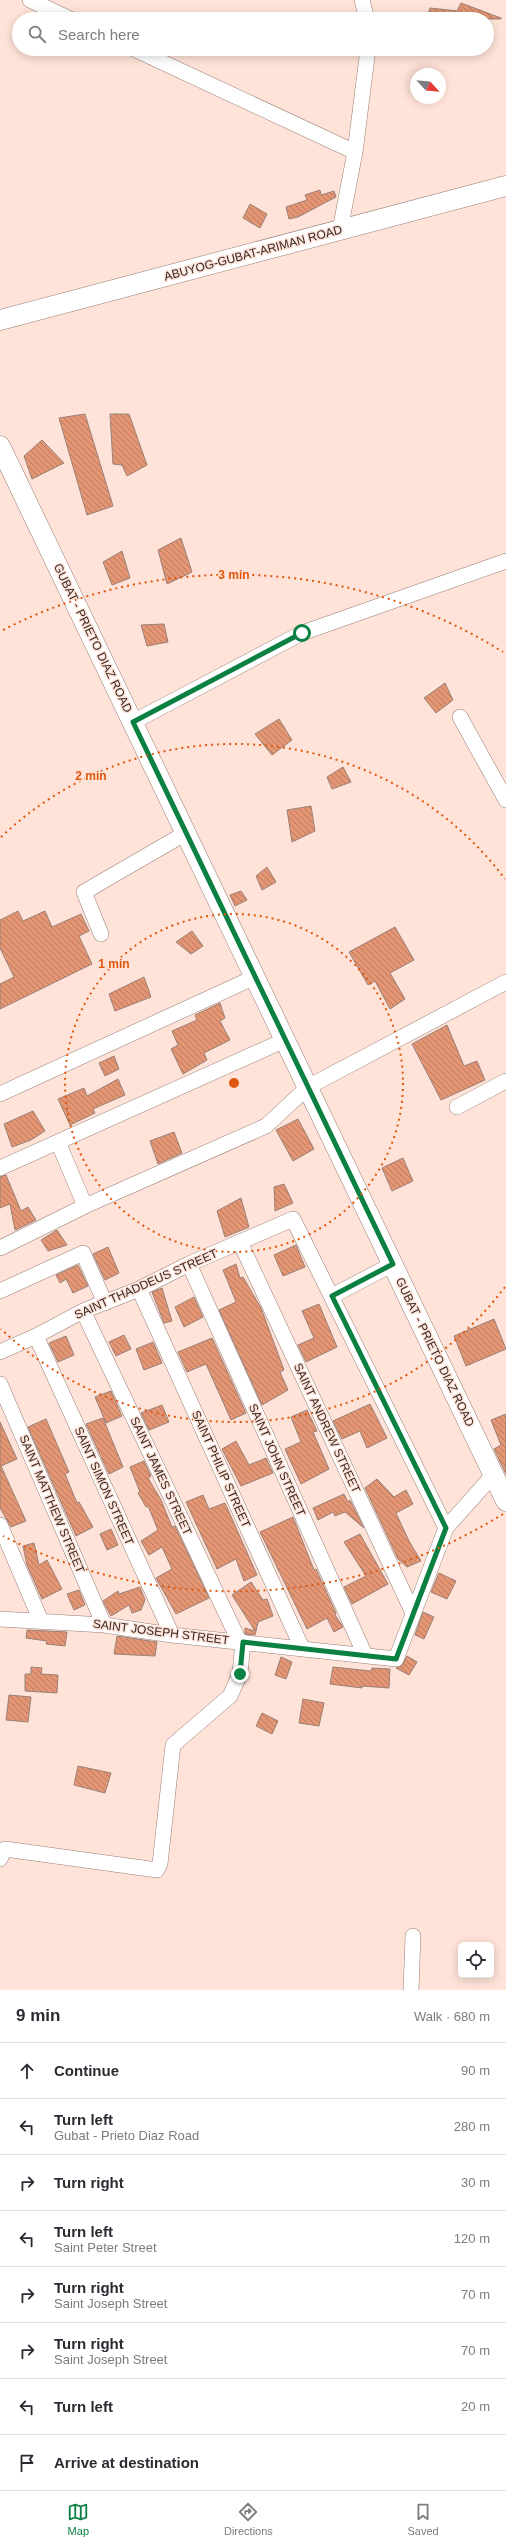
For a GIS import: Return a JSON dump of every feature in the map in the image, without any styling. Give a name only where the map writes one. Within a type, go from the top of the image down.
[{"type":"main road","name":"ABUYOG-GUBAT-ARIMAN ROAD","points":[[0,320],[506,186]]},
{"type":"main road","name":"GUBAT - PRIETO DIAZ ROAD","points":[[0,446],[506,1501]]},
{"type":"street","points":[[30,0],[55,12]]},
{"type":"street","points":[[362,0],[365,12]]},
{"type":"street","points":[[149,56],[355,152]]},
{"type":"street","points":[[340,230],[355,152],[367,56]]},
{"type":"street","points":[[133,722],[302,633],[506,560]]},
{"type":"street","points":[[460,717],[506,800]]},
{"type":"street","points":[[101,934],[84,892],[186,833]]},
{"type":"street","points":[[0,1094],[255,976]]},
{"type":"street","points":[[0,1248],[85,1206],[266,1126],[308,1087],[506,982]]},
{"type":"street","points":[[0,1168],[285,1040]]},
{"type":"street","points":[[457,1107],[506,1081]]},
{"type":"street","points":[[58,1142],[85,1206]]},
{"type":"street","name":"SAINT THADDEUS STREET","points":[[0,1352],[36,1336],[83,1311],[139,1289],[189,1264],[293,1219],[332,1296]]},
{"type":"street","name":"SAINT ANDREW STREET","points":[[240,1242],[413,1613]]},
{"type":"street","points":[[0,1291],[83,1253],[104,1303]]},
{"type":"street","name":"SAINT JOHN STREET","points":[[189,1264],[365,1656]]},
{"type":"street","points":[[393,1264],[332,1296],[446,1528]]},
{"type":"street","name":"SAINT PHILIP STREET","points":[[139,1289],[302,1648]]},
{"type":"street","name":"SAINT JAMES STREET","points":[[83,1311],[241,1642]]},
{"type":"street","name":"SAINT SIMON STREET","points":[[36,1336],[172,1635]]},
{"type":"street","name":"SAINT MATTHEW STREET","points":[[0,1384],[104,1625]]},
{"type":"street","name":"SAINT JOSEPH STREET","points":[[0,1619],[104,1625],[172,1635],[396,1659],[446,1528],[494,1474]]},
{"type":"street","points":[[0,1525],[40,1621]]},
{"type":"street","points":[[0,1859],[5,1849],[156,1870],[160,1864],[173,1745],[230,1696],[240,1674],[241,1642]]},
{"type":"street","points":[[411,1990],[413,1936]]},
{"type":"building","points":[[461,3],[485,12],[429,12],[430,8],[457,11]]},
{"type":"building","points":[[494,15],[501,18],[494,19]]},
{"type":"building","points":[[320,190],[321,195],[334,191],[336,197],[298,217],[289,219],[286,207],[307,200],[305,195]]},
{"type":"building","points":[[250,204],[267,214],[260,228],[243,218]]},
{"type":"building","points":[[85,414],[113,506],[87,515],[59,418]]},
{"type":"building","points":[[110,414],[129,414],[147,465],[127,476],[122,465],[113,464]]},
{"type":"building","points":[[42,440],[64,463],[32,479],[24,456]]},
{"type":"building","points":[[181,538],[192,572],[167,584],[158,550]]},
{"type":"building","points":[[122,551],[130,578],[112,585],[103,562]]},
{"type":"building","points":[[164,624],[168,642],[147,646],[141,625]]},
{"type":"building","points":[[445,683],[453,700],[436,713],[424,698]]},
{"type":"building","points":[[279,719],[292,740],[272,755],[255,734]]},
{"type":"building","points":[[343,767],[351,782],[332,789],[327,777]]},
{"type":"building","points":[[311,806],[315,831],[292,842],[287,810]]},
{"type":"building","points":[[267,867],[276,882],[262,890],[256,876]]},
{"type":"building","points":[[241,891],[247,900],[235,906],[230,895]]},
{"type":"building","points":[[18,911],[23,921],[45,911],[52,927],[81,914],[89,931],[79,936],[92,964],[0,1009],[0,984],[14,977],[0,948],[0,920]]},
{"type":"building","points":[[395,927],[414,960],[390,973],[405,999],[390,1009],[375,981],[368,985],[349,952]]},
{"type":"building","points":[[192,931],[203,946],[191,954],[176,942]]},
{"type":"building","points":[[144,977],[151,997],[115,1011],[109,994]]},
{"type":"building","points":[[220,1003],[225,1018],[220,1021],[230,1040],[204,1053],[207,1060],[183,1074],[171,1049],[178,1045],[172,1031],[197,1020],[195,1015]]},
{"type":"building","points":[[447,1025],[464,1066],[477,1061],[485,1080],[441,1100],[412,1044]]},
{"type":"building","points":[[114,1056],[119,1069],[105,1076],[99,1063]]},
{"type":"building","points":[[118,1079],[125,1095],[93,1109],[95,1113],[70,1125],[58,1099],[84,1088],[87,1096]]},
{"type":"building","points":[[33,1111],[45,1131],[31,1140],[12,1147],[4,1124]]},
{"type":"building","points":[[298,1119],[314,1149],[293,1161],[276,1130]]},
{"type":"building","points":[[174,1132],[182,1153],[158,1164],[150,1141]]},
{"type":"building","points":[[403,1158],[413,1181],[392,1191],[382,1168]]},
{"type":"building","points":[[6,1175],[21,1211],[28,1207],[36,1220],[15,1230],[10,1204],[0,1208],[0,1177]]},
{"type":"building","points":[[284,1184],[293,1203],[275,1211],[274,1187]]},
{"type":"building","points":[[241,1198],[249,1227],[225,1237],[217,1211]]},
{"type":"building","points":[[57,1230],[67,1245],[48,1251],[41,1240]]},
{"type":"building","points":[[296,1245],[305,1267],[283,1276],[274,1255]]},
{"type":"building","points":[[108,1247],[119,1273],[105,1280],[93,1254]]},
{"type":"building","points":[[236,1264],[240,1278],[243,1277],[261,1308],[284,1370],[280,1372],[288,1390],[262,1405],[219,1310],[236,1302],[223,1270]]},
{"type":"building","points":[[78,1265],[88,1286],[73,1293],[66,1279],[60,1283],[56,1275]]},
{"type":"building","points":[[162,1288],[172,1321],[164,1323],[152,1292]]},
{"type":"building","points":[[194,1297],[203,1317],[184,1327],[175,1307]]},
{"type":"building","points":[[319,1304],[337,1347],[306,1362],[298,1345],[314,1338],[302,1311]]},
{"type":"building","points":[[494,1319],[506,1349],[466,1366],[454,1336]]},
{"type":"building","points":[[124,1335],[131,1349],[116,1356],[109,1342]]},
{"type":"building","points":[[66,1336],[74,1355],[58,1362],[49,1343]]},
{"type":"building","points":[[212,1338],[246,1413],[231,1420],[206,1364],[187,1372],[178,1352]]},
{"type":"building","points":[[153,1342],[162,1363],[144,1370],[136,1349]]},
{"type":"building","points":[[111,1391],[122,1416],[106,1423],[95,1397]]},
{"type":"building","points":[[370,1404],[387,1438],[367,1448],[360,1431],[342,1439],[333,1421]]},
{"type":"building","points":[[162,1405],[169,1422],[149,1430],[141,1413]]},
{"type":"building","points":[[307,1410],[317,1431],[313,1432],[329,1469],[301,1484],[285,1449],[301,1442],[291,1417]]},
{"type":"building","points":[[506,1414],[506,1474],[494,1449],[501,1445],[491,1420]]},
{"type":"building","points":[[103,1418],[123,1467],[109,1474],[86,1424]]},
{"type":"building","points":[[46,1419],[69,1472],[65,1474],[77,1503],[79,1502],[93,1527],[76,1536],[28,1427]]},
{"type":"building","points":[[0,1422],[17,1459],[1,1466],[26,1521],[11,1527],[0,1508]]},
{"type":"building","points":[[236,1441],[249,1465],[266,1458],[273,1473],[241,1486],[222,1449]]},
{"type":"building","points":[[144,1461],[151,1476],[148,1478],[161,1500],[172,1527],[175,1526],[209,1598],[176,1614],[156,1578],[172,1569],[162,1547],[149,1555],[141,1541],[158,1530],[148,1506],[146,1507],[138,1493],[140,1492],[130,1467]]},
{"type":"building","points":[[377,1479],[394,1497],[406,1490],[413,1504],[396,1513],[409,1541],[421,1561],[407,1567],[398,1559],[365,1488]]},
{"type":"building","points":[[344,1494],[348,1502],[350,1500],[364,1528],[345,1512],[335,1516],[333,1512],[318,1520],[313,1508]]},
{"type":"building","points":[[203,1495],[209,1509],[225,1503],[257,1575],[244,1581],[236,1559],[217,1569],[186,1502]]},
{"type":"building","points":[[293,1517],[314,1570],[316,1569],[336,1613],[335,1615],[343,1627],[334,1632],[327,1618],[307,1629],[260,1532]]},
{"type":"building","points":[[111,1529],[118,1545],[107,1550],[100,1534]]},
{"type":"building","points":[[360,1534],[388,1584],[352,1604],[344,1587],[366,1576],[344,1542]]},
{"type":"building","points":[[34,1543],[39,1565],[47,1560],[62,1589],[42,1599],[27,1565],[23,1546]]},
{"type":"building","points":[[439,1573],[456,1581],[447,1599],[431,1592]]},
{"type":"building","points":[[251,1582],[263,1600],[267,1599],[273,1616],[258,1622],[255,1635],[245,1634],[245,1628],[255,1631],[232,1595]]},
{"type":"building","points":[[140,1587],[145,1600],[141,1610],[132,1613],[129,1605],[111,1616],[103,1601],[118,1591],[119,1594]]},
{"type":"building","points":[[79,1590],[85,1605],[74,1610],[67,1594]]},
{"type":"building","points":[[423,1612],[434,1617],[424,1639],[415,1635]]},
{"type":"building","points":[[27,1630],[67,1632],[65,1646],[46,1644],[47,1641],[26,1638]]},
{"type":"building","points":[[117,1636],[157,1642],[155,1656],[114,1654]]},
{"type":"building","points":[[407,1656],[417,1662],[409,1675],[396,1668],[402,1665]]},
{"type":"building","points":[[281,1657],[292,1662],[286,1679],[275,1675]]},
{"type":"building","points":[[31,1667],[42,1668],[41,1674],[58,1675],[57,1693],[25,1691],[25,1674],[31,1674]]},
{"type":"building","points":[[333,1667],[371,1671],[372,1668],[390,1669],[389,1688],[362,1686],[362,1688],[330,1684]]},
{"type":"building","points":[[9,1695],[31,1697],[28,1722],[6,1720]]},
{"type":"building","points":[[303,1699],[324,1703],[319,1726],[299,1723]]},
{"type":"building","points":[[262,1713],[278,1721],[272,1734],[256,1726]]},
{"type":"building","points":[[78,1766],[111,1773],[105,1793],[74,1785]]},
{"type":"route","points":[[240,1674],[243,1642],[396,1659],[446,1528],[332,1296],[393,1264],[133,722],[302,633]]}]
